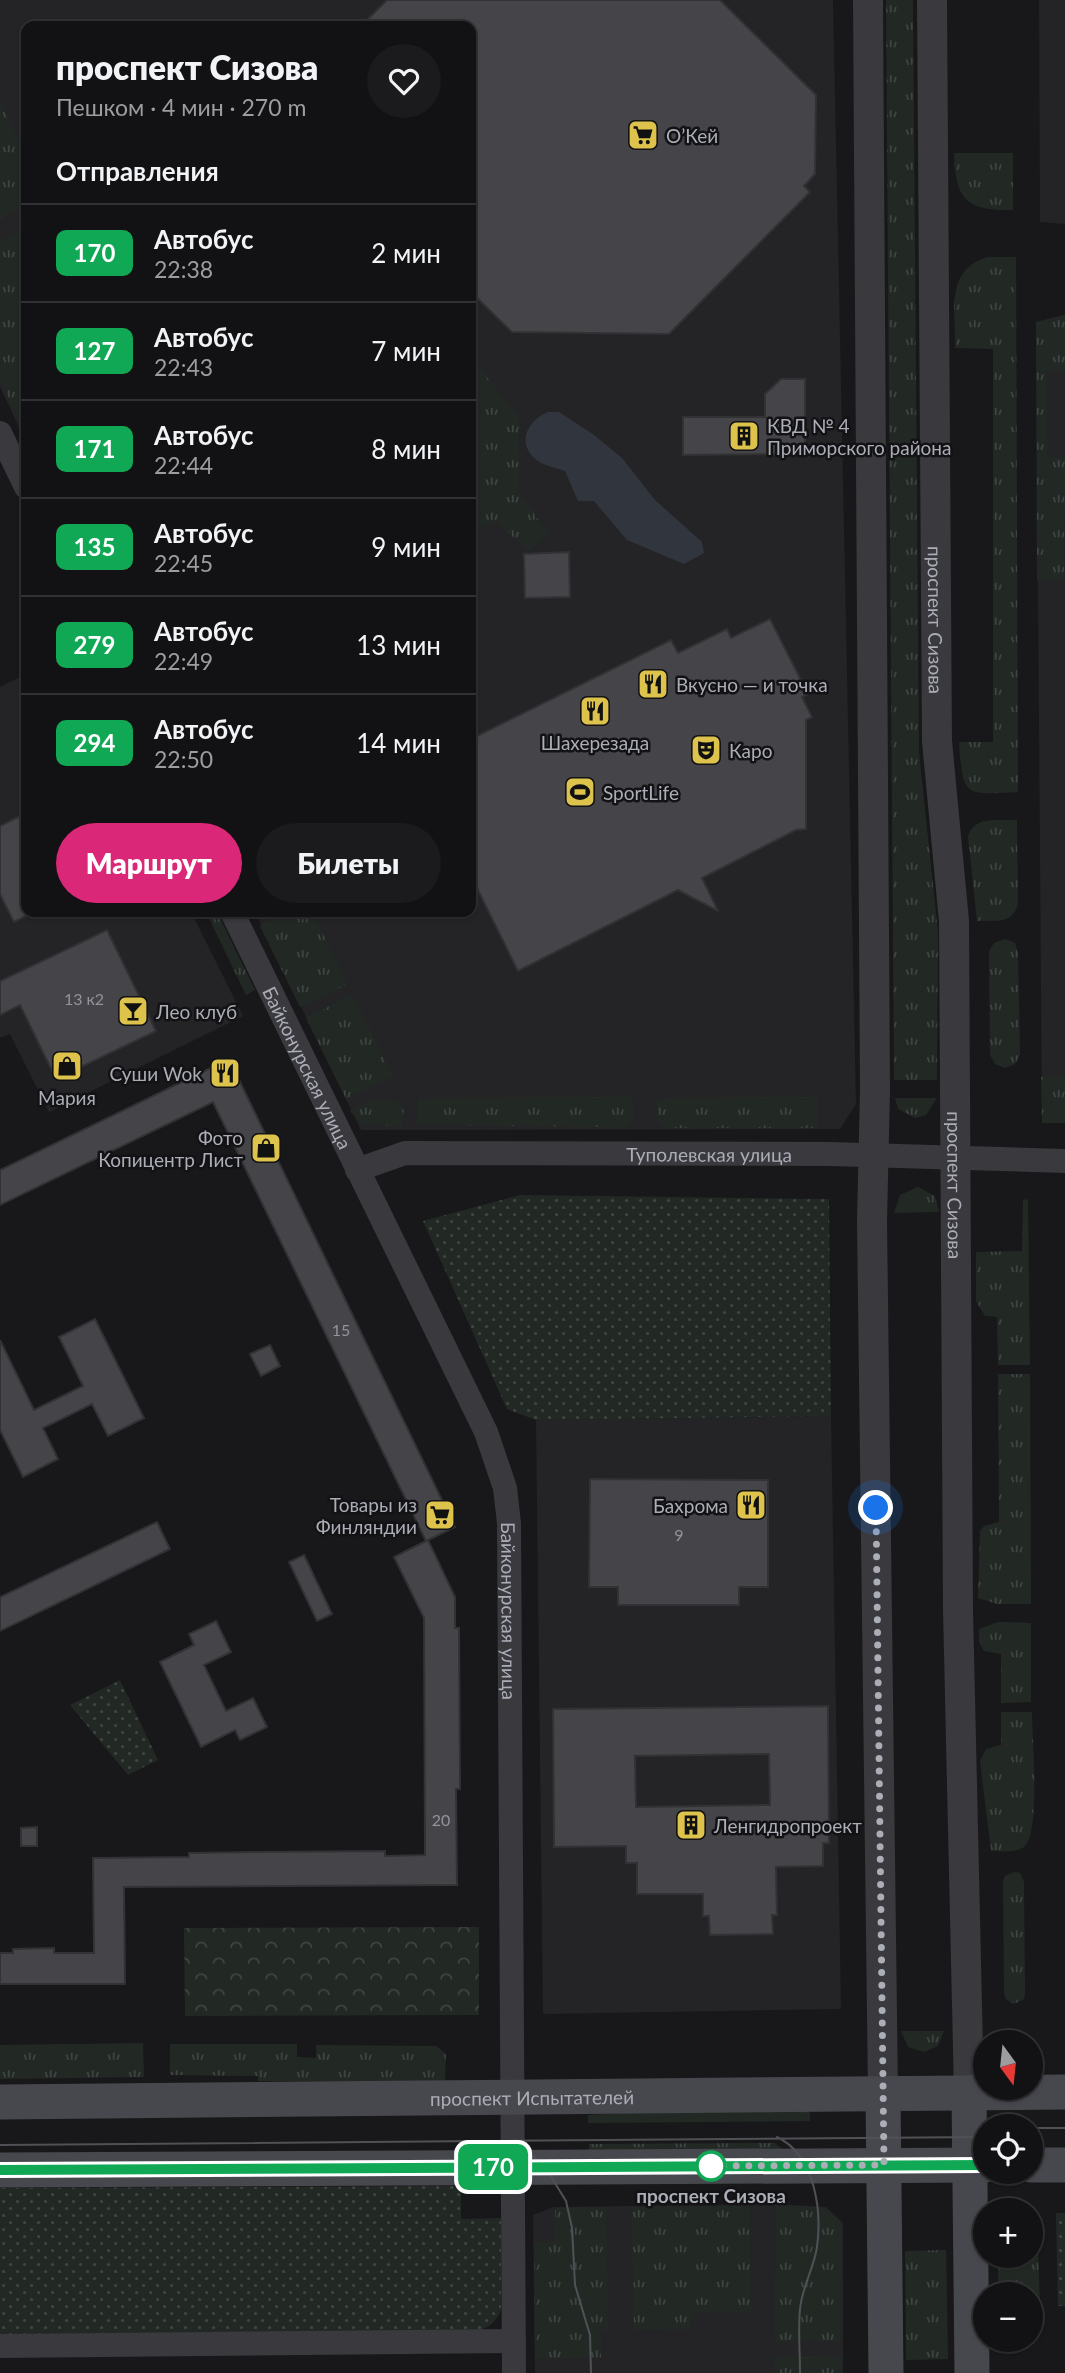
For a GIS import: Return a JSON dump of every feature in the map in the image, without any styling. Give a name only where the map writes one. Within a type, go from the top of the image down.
[{"type":"main road","name":"проспект Испытателей","points":[[0,2102],[1065,2092]]},
{"type":"main road","name":"проспект Сизова","points":[[969,2093],[973,2129]]},
{"type":"main road","points":[[883,2094],[887,2373]]},
{"type":"main road","points":[[0,2170],[973,2165]]},
{"type":"main road","points":[[1043,2165],[1065,2165]]},
{"type":"main road","name":"проспект Сизова","points":[[974,2369],[977,2184]]},
{"type":"street","points":[[868,0],[874,1156],[883,2094]]},
{"type":"street","name":"проспект Сизова","points":[[932,0],[937,717],[954,921],[958,1609],[969,2093]]},
{"type":"street","points":[[0,433],[21,477]]},
{"type":"street","name":"Байконурская улица","points":[[234,917],[486,1432],[505,1488],[509,1523],[514,2373]]},
{"type":"street","name":"Туполевская улица","points":[[357,1170],[405,1153],[874,1156],[1065,1161]]},
{"type":"street","points":[[0,2346],[514,2341]]},
{"type":"shaded area","points":[[0,0],[833,0],[856,1104],[840,1129],[361,1130],[257,917],[476,917],[476,21],[21,21],[21,431],[0,387]]},
{"type":"shaded area","points":[[1039,0],[1065,0],[1065,224],[1040,222]]},
{"type":"shaded area","points":[[1065,315],[1065,1123],[1042,1123],[1036,322]]},
{"type":"shaded area","points":[[548,412],[559,412],[622,458],[655,500],[702,542],[704,553],[684,564],[627,540],[594,501],[578,501],[565,471],[538,461],[527,447],[526,433],[534,421]]},
{"type":"shaded area","points":[[21,676],[21,917],[194,917],[243,1016],[49,1112],[10,1034],[0,1038],[0,687]]},
{"type":"shaded area","points":[[831,1416],[841,2009],[543,2014],[536,1420]]},
{"type":"shaded area","points":[[774,2204],[826,2207],[843,2223],[843,2373],[535,2373],[533,2215],[554,2207]]},
{"type":"green space","points":[[886,0],[913,0],[919,752],[938,933],[937,1080],[894,1080]]},
{"type":"green space","points":[[0,103],[21,146],[21,208],[0,219]]},
{"type":"green space","points":[[954,153],[1013,153],[1013,210],[985,208],[967,200],[957,182]]},
{"type":"green space","points":[[21,231],[21,424],[0,380],[0,242]]},
{"type":"green space","points":[[988,257],[1016,257],[1018,792],[987,793],[970,789],[965,783],[959,742],[993,742],[993,349],[955,348],[954,306],[958,282],[964,272],[974,263]]},
{"type":"green space","points":[[1065,315],[1065,371],[1047,371],[1047,457],[1065,458],[1064,575],[1062,580],[1037,581],[1036,322]]},
{"type":"green space","points":[[476,363],[519,418],[518,491],[549,535],[528,550],[495,521],[476,530]]},
{"type":"green space","points":[[1017,820],[1018,904],[1007,918],[977,921],[968,837],[971,830],[981,822]]},
{"type":"green space","points":[[208,917],[219,917],[255,990],[246,995]]},
{"type":"green space","points":[[279,917],[314,917],[348,984],[300,1007],[260,926]]},
{"type":"green space","points":[[1005,939],[1015,943],[1018,953],[1020,1055],[1015,1064],[1005,1068],[995,1064],[990,1055],[989,951],[994,943]]},
{"type":"green space","points":[[352,995],[393,1076],[346,1099],[306,1018]]},
{"type":"green space","points":[[1041,1077],[1065,1077],[1065,1123],[1042,1123]]},
{"type":"green space","points":[[633,1097],[633,1119],[625,1127],[417,1125],[418,1098]]},
{"type":"green space","points":[[817,1097],[818,1128],[665,1128],[657,1120],[657,1098]]},
{"type":"green space","points":[[895,1098],[937,1098],[926,1115],[915,1118],[898,1109]]},
{"type":"green space","points":[[374,1100],[390,1100],[404,1107],[402,1127],[363,1124],[350,1111]]},
{"type":"green space","points":[[918,1187],[935,1196],[939,1212],[894,1213],[900,1195]]},
{"type":"green space","points":[[520,1195],[829,1199],[831,1416],[536,1420],[507,1409],[423,1221]]},
{"type":"green space","points":[[1028,1199],[1030,1365],[998,1365],[997,1317],[985,1316],[976,1301],[976,1252],[1022,1251],[1023,1200]]},
{"type":"green space","points":[[998,1374],[1030,1374],[1031,1604],[997,1604],[978,1598],[980,1531],[984,1526],[999,1522]]},
{"type":"green space","points":[[998,1622],[1031,1623],[1031,1702],[1001,1703],[1001,1654],[984,1651],[979,1642],[979,1629]]},
{"type":"green space","points":[[120,1680],[158,1760],[128,1775],[70,1705]]},
{"type":"green space","points":[[1001,1712],[1032,1712],[1034,1805],[1029,1838],[1024,1847],[1017,1850],[991,1851],[980,1761],[986,1749],[1001,1745]]},
{"type":"green space","points":[[1014,1872],[1020,1873],[1024,1882],[1025,1993],[1024,1999],[1014,2004],[1006,1999],[1004,1993],[1003,1882],[1005,1876]]},
{"type":"green space","points":[[479,1927],[479,2015],[185,2016],[184,1928]]},
{"type":"green space","points":[[901,2031],[944,2031],[938,2046],[924,2052],[908,2047]]},
{"type":"green space","points":[[143,2043],[144,2077],[0,2079],[0,2045]]},
{"type":"green space","points":[[170,2044],[297,2044],[297,2057],[316,2058],[316,2045],[436,2046],[446,2054],[445,2082],[258,2081],[258,2076],[170,2075]]},
{"type":"green space","points":[[810,2109],[810,2121],[588,2123],[588,2115],[656,2111]]},
{"type":"green space","points":[[775,2143],[789,2155],[589,2153],[589,2144]]},
{"type":"green space","points":[[461,2186],[461,2219],[501,2218],[501,2310],[492,2324],[478,2331],[0,2334],[0,2188]]},
{"type":"green space","points":[[776,2205],[826,2208],[841,2223],[840,2341],[775,2342]]},
{"type":"green space","points":[[749,2206],[751,2312],[691,2313],[691,2329],[634,2330],[632,2207]]},
{"type":"green space","points":[[606,2207],[608,2330],[601,2331],[601,2358],[535,2358],[534,2242],[555,2242],[555,2208]]},
{"type":"green space","points":[[1056,2213],[1065,2213],[1065,2306],[1058,2306]]},
{"type":"green space","points":[[946,2250],[948,2359],[906,2360],[905,2251]]},
{"type":"green space","points":[[998,2268],[1039,2268],[1039,2282],[998,2282]]},
{"type":"green space","points":[[775,2357],[841,2357],[841,2373],[766,2373],[775,2372]]},
{"type":"building","name":"О’Кей","points":[[387,0],[720,0],[816,95],[815,174],[804,186],[810,192],[669,334],[512,332],[476,297],[476,21],[366,21]]},
{"type":"building","name":"КВД № 4 Приморского района","points":[[781,379],[805,379],[805,454],[683,455],[683,417],[765,417],[765,394]]},
{"type":"building","points":[[569,552],[570,597],[525,598],[524,554]]},
{"type":"building","points":[[770,619],[808,694],[802,697],[812,717],[806,720],[806,829],[796,830],[702,878],[718,911],[678,890],[518,971],[476,886],[476,737],[671,640],[678,653],[727,629],[731,638]]},
{"type":"building","points":[[21,816],[21,917],[24,917],[14,922],[0,894],[0,826]]},
{"type":"building","points":[[107,930],[156,1031],[56,1079],[20,1005],[0,1015],[0,981]]},
{"type":"building","points":[[229,1059],[455,1527],[428,1540],[455,1597],[455,1628],[459,1628],[460,1789],[456,1789],[457,1885],[124,1887],[125,1984],[0,1984],[0,1953],[13,1953],[13,1949],[54,1948],[54,1953],[94,1953],[93,1858],[189,1857],[189,1853],[258,1852],[385,1851],[385,1856],[425,1855],[424,1618],[394,1557],[426,1541],[213,1102],[0,1205],[0,1170]]},
{"type":"building","points":[[95,1319],[144,1418],[108,1436],[92,1404],[43,1428],[58,1459],[23,1477],[0,1430],[0,1340],[34,1410],[83,1386],[59,1337]]},
{"type":"building","points":[[270,1345],[280,1366],[261,1376],[250,1354]]},
{"type":"building","points":[[590,1479],[768,1480],[768,1587],[739,1587],[739,1605],[618,1605],[618,1587],[589,1587]]},
{"type":"building","points":[[157,1522],[170,1549],[0,1631],[0,1597]]},
{"type":"building","points":[[304,1555],[332,1614],[317,1621],[289,1562]]},
{"type":"building","points":[[216,1621],[231,1652],[204,1665],[226,1711],[253,1698],[267,1727],[240,1740],[235,1730],[201,1747],[160,1662],[194,1645],[189,1634]]},
{"type":"building","name":"Ленгидропроект","points":[[828,1706],[829,1843],[823,1843],[823,1866],[776,1867],[777,1915],[772,1915],[773,1934],[710,1935],[709,1916],[703,1916],[703,1894],[637,1894],[637,1863],[626,1863],[626,1846],[554,1847],[553,1709]],"holes":[[[769,1754],[770,1805],[636,1807],[635,1756]]]},
{"type":"building","points":[[37,1827],[37,1846],[21,1846],[21,1828]]},
{"type":"tram line","points":[[1043,2128],[1065,2128]]},
{"type":"tram line","points":[[777,2137],[790,2145],[800,2157],[808,2170],[817,2201],[817,2247],[800,2309],[800,2373]]},
{"type":"tram line","points":[[0,2145],[973,2137]]},
{"type":"tram line","points":[[506,2144],[534,2157],[545,2167],[566,2201],[572,2228],[575,2285],[590,2335],[591,2373]]},
{"type":"bus line","name":"170","points":[[0,2170],[973,2165]]},
{"type":"place","name":"О’Кей","points":[[643,135]]},
{"type":"place","name":"КВД № 4 Приморского района","points":[[744,436]]},
{"type":"place","name":"Вкусно — и точка","points":[[653,684]]},
{"type":"place","name":"Шахерезада","points":[[595,711]]},
{"type":"place","name":"Каро","points":[[706,750]]},
{"type":"place","name":"SportLife","points":[[580,792]]},
{"type":"place","name":"Лео клуб","points":[[133,1011]]},
{"type":"place","name":"Мария","points":[[67,1066]]},
{"type":"place","name":"Суши Wok","points":[[225,1073]]},
{"type":"place","name":"Фото Копицентр Лист","points":[[266,1148]]},
{"type":"place","name":"Бахрома","points":[[751,1505]]},
{"type":"place","name":"Товары из Финляндии","points":[[440,1515]]},
{"type":"place","name":"Ленгидропроект","points":[[691,1825]]},
{"type":"place","name":"проспект Сизова","points":[[711,2166]]},
{"type":"route","points":[[711,2166],[884,2165],[876,1508]]}]
